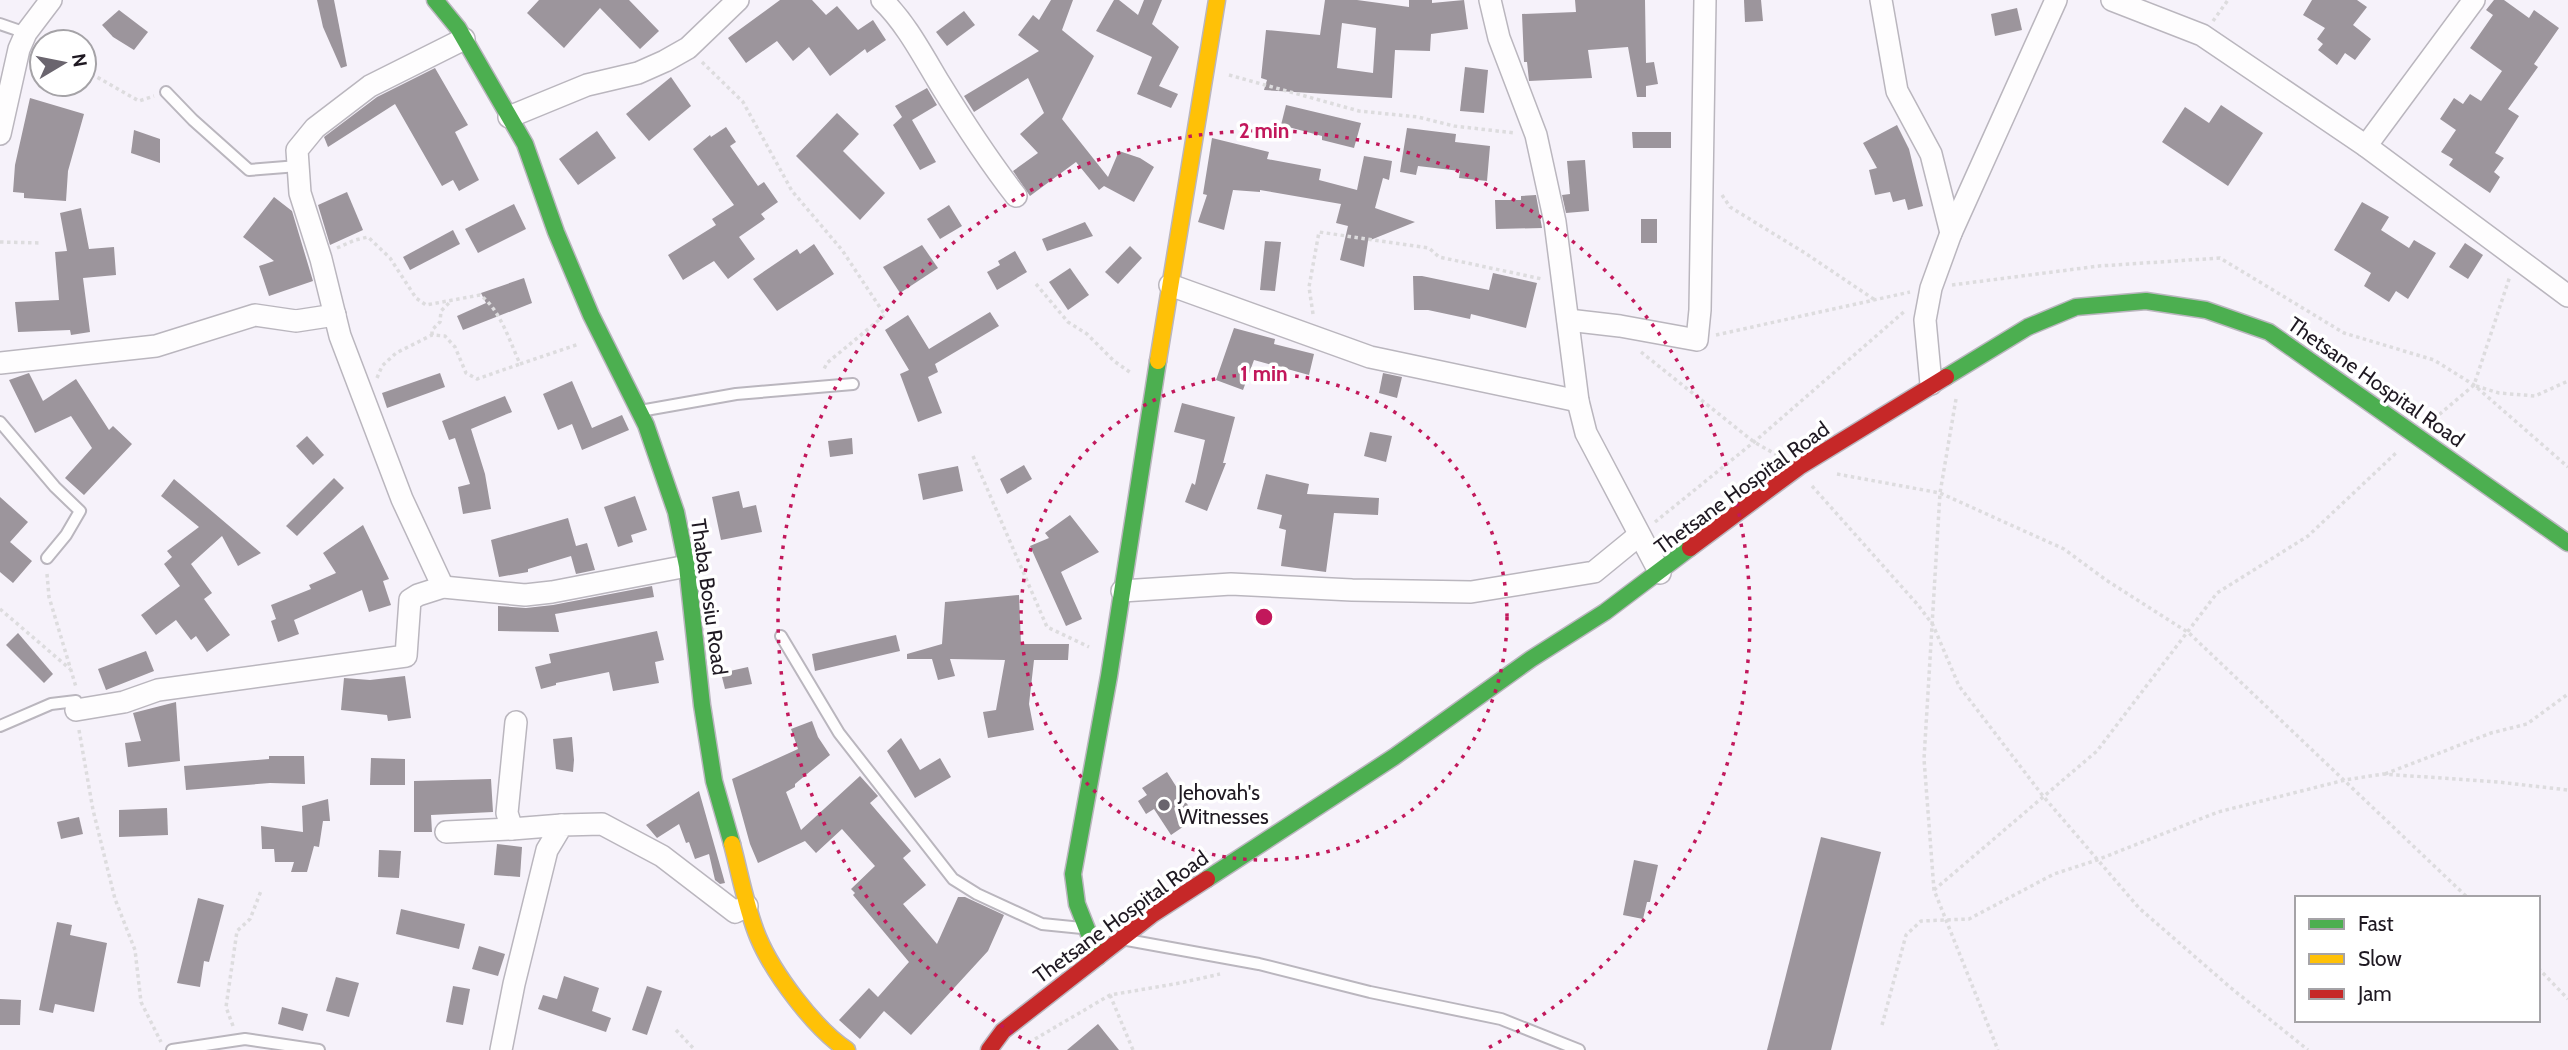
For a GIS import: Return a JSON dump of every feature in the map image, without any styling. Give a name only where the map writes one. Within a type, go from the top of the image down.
[{"type":"street","points":[[0,134],[19,49],[26,33],[51,0]]},
{"type":"street","name":"Thaba Bosiu Road","points":[[435,0],[464,38],[525,144],[556,232],[602,336],[646,425],[676,512],[687,566],[713,781],[747,906],[758,937],[784,982],[839,1048]]},
{"type":"street","points":[[509,117],[587,85],[638,73],[688,48],[738,0]]},
{"type":"street","points":[[882,0],[891,8],[982,151],[1016,196]]},
{"type":"street","points":[[1098,957],[1077,904],[1073,874],[1112,657],[1217,0]]},
{"type":"street","points":[[1490,0],[1499,38],[1536,135],[1555,222],[1578,401],[1586,433],[1638,536],[1660,573]]},
{"type":"street","points":[[1568,320],[1697,340],[1700,310],[1705,0]]},
{"type":"street","points":[[1881,0],[1897,91],[1931,154],[1951,233]]},
{"type":"street","points":[[1931,384],[1925,320],[1931,288],[1951,233],[2056,0]]},
{"type":"street","points":[[2112,0],[2202,35],[2366,146],[2568,296]]},
{"type":"street","points":[[2366,146],[2474,0]]},
{"type":"street","points":[[443,587],[402,499],[340,336],[321,259],[300,193],[297,150],[315,128],[370,86],[464,38]]},
{"type":"street","points":[[1170,285],[1370,357],[1578,401]]},
{"type":"street","name":"Thetsane Hospital Road","points":[[989,1050],[1003,1031],[1153,914],[1394,757],[1531,659],[1605,612],[1798,467],[2028,327],[2076,307],[2146,301],[2206,310],[2269,332],[2568,542]]},
{"type":"street","points":[[0,363],[156,346],[255,315],[296,321],[335,315]]},
{"type":"street","points":[[1122,591],[1231,584],[1471,592],[1594,572],[1638,536]]},
{"type":"street","points":[[76,705],[124,702],[158,690],[406,656],[410,600],[443,587],[526,595],[687,566]]},
{"type":"street","points":[[512,829],[507,813],[516,722]]},
{"type":"street","points":[[446,832],[602,824],[662,856],[735,912],[747,906]]},
{"type":"street","points":[[502,1050],[517,972],[547,850],[562,825]]},
{"type":"lane","points":[[0,24],[26,33]]},
{"type":"lane","points":[[166,92],[249,170],[298,166]]},
{"type":"lane","points":[[638,411],[736,394],[853,384]]},
{"type":"lane","points":[[0,422],[55,487],[80,511],[66,535],[47,558]]},
{"type":"lane","points":[[780,636],[839,733],[953,879],[977,894],[1042,924],[1087,928]]},
{"type":"lane","points":[[0,726],[51,704],[76,705]]},
{"type":"lane","points":[[1121,939],[1259,964],[1370,992],[1501,1019],[1579,1050]]},
{"type":"lane","points":[[172,1050],[245,1039],[319,1050]]},
{"type":"path","points":[[688,48],[743,103],[792,191],[842,250],[885,315],[827,363],[812,389]]},
{"type":"path","points":[[1206,69],[1359,111],[1418,117],[1454,127],[1536,135]]},
{"type":"path","points":[[98,78],[139,101],[166,92]]},
{"type":"path","points":[[1702,165],[1730,208],[1805,253],[1875,300]]},
{"type":"path","points":[[1318,340],[1309,288],[1318,232],[1429,248],[1439,257],[1510,270],[1563,284]]},
{"type":"path","points":[[321,259],[332,250],[368,237],[390,258],[416,298],[426,305],[480,295],[486,299],[504,326],[520,364]]},
{"type":"path","points":[[0,242],[42,243]]},
{"type":"path","points":[[1934,890],[2097,751],[2217,593],[2308,536],[2415,435],[2474,385],[2515,259]]},
{"type":"path","points":[[1036,284],[1068,322],[1087,334],[1114,361],[1154,386]]},
{"type":"path","points":[[1697,340],[1931,288]]},
{"type":"path","points":[[1638,536],[1754,442],[1931,288]]},
{"type":"path","points":[[432,335],[432,330],[440,323],[441,311],[451,302]]},
{"type":"path","points":[[367,409],[382,366],[396,353],[432,335],[445,337],[455,347],[466,373],[477,379],[602,336]]},
{"type":"path","points":[[1638,349],[1754,442],[1798,467],[1940,493],[2064,549],[2106,580],[2189,633],[2466,896]]},
{"type":"path","points":[[1962,366],[1940,493],[1924,759],[1934,890],[1998,1050]]},
{"type":"path","points":[[2474,385],[2499,393],[2535,396],[2568,381]]},
{"type":"path","points":[[973,456],[1047,627],[1112,657]]},
{"type":"path","points":[[1798,467],[1817,493],[1918,605],[1933,625],[1959,686],[2043,796],[2139,908],[2308,1050]]},
{"type":"path","points":[[47,558],[49,597],[76,682],[76,705],[93,810],[116,899],[135,950],[141,1002],[165,1050]]},
{"type":"path","points":[[0,609],[71,670]]},
{"type":"path","points":[[2383,774],[2491,733],[2527,724],[2568,694]]},
{"type":"path","points":[[1882,1025],[1906,935],[1921,921],[1969,919],[2054,874],[2098,860],[2218,812],[2345,779],[2383,774],[2568,790]]},
{"type":"path","points":[[245,1039],[234,1030],[226,1007],[228,980],[237,930],[250,919],[261,891]]},
{"type":"path","points":[[2540,970],[2568,999]]},
{"type":"path","points":[[1030,1043],[1110,995],[1180,984],[1220,974]]},
{"type":"path","points":[[1110,995],[1133,1050]]},
{"type":"path","points":[[676,1030],[695,1050]]},
{"type":"building","points":[[317,0],[334,0],[347,66],[341,68],[323,27]]},
{"type":"building","points":[[539,0],[629,0],[659,31],[640,49],[600,8],[564,48],[527,13]]},
{"type":"building","points":[[780,0],[812,0],[826,15],[837,6],[858,30],[873,20],[886,40],[867,53],[865,49],[830,76],[809,47],[793,61],[777,41],[746,63],[728,38]]},
{"type":"building","points":[[1051,0],[1073,0],[1062,30],[1094,56],[1062,119],[1108,177],[1119,151],[1140,158],[1154,167],[1134,202],[1104,186],[1099,190],[1076,162],[1030,196],[1013,171],[1038,153],[1020,134],[1044,113],[1028,78],[974,112],[964,96],[1039,51],[1018,35],[1033,15],[1039,20]]},
{"type":"building","points":[[1114,0],[1119,0],[1138,15],[1144,0],[1162,0],[1152,24],[1179,47],[1159,86],[1178,94],[1171,108],[1137,94],[1152,57],[1096,31]]},
{"type":"building","points":[[1325,0],[1357,0],[1409,7],[1409,0],[1432,0],[1432,3],[1464,0],[1468,29],[1431,34],[1430,51],[1395,50],[1392,98],[1264,90],[1267,80],[1261,78],[1266,30],[1320,35]],"holes":[[[1342,23],[1376,28],[1373,73],[1337,68]]]},
{"type":"building","points":[[1575,0],[1645,0],[1646,63],[1654,62],[1658,84],[1646,86],[1646,97],[1637,97],[1628,47],[1588,50],[1592,78],[1529,81],[1527,62],[1524,62],[1522,14],[1576,12]]},
{"type":"building","points":[[1744,0],[1761,0],[1763,21],[1745,22]]},
{"type":"building","points":[[2312,0],[2357,0],[2367,7],[2353,25],[2371,39],[2355,60],[2345,53],[2337,65],[2318,50],[2323,44],[2317,39],[2325,28],[2303,15]]},
{"type":"building","points":[[2494,0],[2504,0],[2529,18],[2534,10],[2559,28],[2534,64],[2538,67],[2508,109],[2519,116],[2495,153],[2504,158],[2494,172],[2500,177],[2490,193],[2449,165],[2453,159],[2441,152],[2456,130],[2440,119],[2454,98],[2463,104],[2470,94],[2481,101],[2502,71],[2470,48],[2493,15],[2486,10]]},
{"type":"building","points":[[2017,8],[2022,30],[1995,36],[1991,14]]},
{"type":"building","points":[[119,10],[148,32],[134,50],[113,37],[102,25]]},
{"type":"building","points":[[964,11],[975,25],[947,46],[936,32]]},
{"type":"building","points":[[1465,67],[1488,70],[1484,113],[1460,111]]},
{"type":"building","points":[[435,68],[468,125],[455,132],[479,180],[459,191],[453,180],[442,186],[395,104],[328,147],[324,137],[377,97]]},
{"type":"building","points":[[671,77],[691,106],[649,141],[626,114]]},
{"type":"building","points":[[927,88],[937,105],[912,120],[936,162],[920,170],[893,125],[902,117],[895,106]]},
{"type":"building","points":[[30,98],[84,114],[68,171],[66,201],[24,198],[24,193],[13,192],[15,165]]},
{"type":"building","points":[[1286,105],[1361,123],[1354,148],[1281,125]]},
{"type":"building","points":[[2221,105],[2263,133],[2228,186],[2162,142],[2185,107],[2209,123]]},
{"type":"building","points":[[837,113],[859,134],[843,151],[885,193],[860,220],[796,156]]},
{"type":"building","points":[[1897,125],[1909,149],[1923,206],[1908,210],[1905,199],[1893,202],[1890,192],[1875,195],[1869,170],[1877,168],[1863,143]]},
{"type":"building","points":[[726,127],[736,142],[730,146],[758,186],[764,182],[778,202],[761,214],[765,219],[739,237],[755,259],[728,279],[714,261],[683,280],[668,255],[716,225],[712,219],[734,205],[693,149],[710,135],[711,137]]},
{"type":"building","points":[[1407,128],[1456,134],[1455,142],[1490,146],[1487,181],[1459,178],[1460,171],[1418,166],[1416,175],[1400,172]]},
{"type":"building","points":[[134,130],[160,139],[160,163],[131,153]]},
{"type":"building","points":[[597,131],[616,158],[578,185],[559,159]]},
{"type":"building","points":[[1632,132],[1671,132],[1671,148],[1633,148]]},
{"type":"building","points":[[1212,138],[1269,152],[1267,159],[1321,169],[1319,180],[1357,190],[1364,156],[1392,161],[1389,180],[1383,178],[1375,208],[1415,222],[1368,241],[1364,267],[1340,260],[1348,226],[1336,223],[1341,204],[1260,190],[1233,190],[1224,230],[1198,222],[1207,195],[1203,194]]},
{"type":"building","points":[[1585,160],[1589,211],[1566,213],[1562,195],[1570,194],[1567,161]]},
{"type":"building","points":[[347,192],[363,230],[330,245],[318,205]]},
{"type":"building","points":[[1536,195],[1542,228],[1496,229],[1495,200],[1521,200],[1521,196]]},
{"type":"building","points":[[274,197],[292,211],[313,281],[269,296],[259,266],[274,261],[243,237]]},
{"type":"building","points":[[2362,202],[2389,217],[2381,230],[2409,248],[2414,240],[2436,253],[2408,299],[2396,291],[2389,302],[2364,286],[2371,273],[2334,250]]},
{"type":"building","points":[[514,204],[526,229],[478,253],[465,229]]},
{"type":"building","points":[[949,205],[962,226],[940,239],[927,219]]},
{"type":"building","points":[[81,208],[89,249],[114,247],[116,275],[83,278],[90,332],[71,335],[70,330],[18,332],[15,302],[59,300],[55,252],[67,251],[60,213]]},
{"type":"building","points":[[1641,219],[1657,219],[1657,243],[1641,243]]},
{"type":"building","points":[[1085,222],[1093,236],[1047,251],[1042,239]]},
{"type":"building","points":[[453,230],[460,244],[410,270],[403,257]]},
{"type":"building","points":[[1265,241],[1281,242],[1275,291],[1260,290]]},
{"type":"building","points":[[2465,243],[2483,255],[2468,279],[2449,267]]},
{"type":"building","points":[[814,244],[834,274],[777,311],[753,279],[797,249],[800,254]]},
{"type":"building","points":[[922,245],[938,268],[900,293],[883,267]]},
{"type":"building","points":[[1130,246],[1142,258],[1118,284],[1105,272]]},
{"type":"building","points":[[1015,251],[1027,272],[997,290],[987,272],[1000,265],[998,261]]},
{"type":"building","points":[[1070,268],[1089,295],[1068,310],[1049,282]]},
{"type":"building","points":[[1493,273],[1537,283],[1526,328],[1471,314],[1470,319],[1428,310],[1414,310],[1413,276],[1489,290]]},
{"type":"building","points":[[524,278],[532,303],[463,330],[457,316],[486,303],[481,293]]},
{"type":"building","points":[[990,312],[999,326],[935,364],[938,372],[928,377],[942,413],[918,422],[900,374],[909,370],[885,330],[908,315],[929,349]]},
{"type":"building","points":[[1234,328],[1275,339],[1274,344],[1314,354],[1309,375],[1254,360],[1243,390],[1216,380]]},
{"type":"building","points":[[29,373],[43,401],[76,379],[109,430],[113,426],[132,444],[84,495],[65,478],[92,448],[71,416],[35,433],[9,380]]},
{"type":"building","points":[[440,373],[445,387],[387,408],[382,393]]},
{"type":"building","points":[[1383,373],[1402,377],[1397,398],[1379,393]]},
{"type":"building","points":[[572,381],[592,428],[622,415],[629,430],[582,450],[572,424],[558,430],[543,394]]},
{"type":"building","points":[[505,396],[512,412],[471,429],[485,474],[491,509],[463,514],[458,487],[470,484],[455,438],[449,440],[442,421]]},
{"type":"building","points":[[1182,403],[1235,417],[1223,463],[1226,463],[1207,511],[1185,502],[1192,483],[1195,485],[1205,440],[1174,432]]},
{"type":"building","points":[[1370,432],[1392,436],[1386,462],[1364,456]]},
{"type":"building","points":[[307,436],[324,455],[313,465],[296,446]]},
{"type":"building","points":[[852,438],[853,454],[830,457],[828,441]]},
{"type":"building","points":[[1024,465],[1032,479],[1007,494],[1000,479]]},
{"type":"building","points":[[958,466],[963,491],[923,500],[918,474]]},
{"type":"building","points":[[1266,474],[1309,484],[1307,494],[1379,498],[1378,515],[1334,513],[1326,572],[1281,566],[1286,530],[1279,528],[1282,515],[1257,509]]},
{"type":"building","points":[[334,478],[344,488],[297,536],[286,526]]},
{"type":"building","points":[[174,479],[261,553],[238,566],[222,536],[191,564],[212,593],[204,599],[230,635],[207,652],[196,636],[191,640],[176,620],[156,635],[141,615],[180,586],[164,564],[172,557],[167,551],[199,527],[161,496]]},
{"type":"building","points":[[739,491],[743,508],[756,505],[762,532],[721,540],[712,497]]},
{"type":"building","points":[[635,496],[647,530],[631,535],[633,542],[618,547],[604,507]]},
{"type":"building","points":[[0,497],[28,522],[10,542],[32,561],[13,583],[0,572]]},
{"type":"building","points":[[1070,515],[1099,552],[1061,572],[1082,619],[1066,626],[1030,546],[1049,538],[1045,533]]},
{"type":"building","points":[[568,518],[576,546],[587,543],[595,570],[576,574],[571,556],[528,569],[528,572],[499,577],[491,540]]},
{"type":"building","points":[[363,525],[389,579],[383,581],[391,605],[369,612],[362,590],[294,620],[299,634],[278,642],[271,621],[276,619],[271,605],[311,589],[309,585],[336,573],[323,553]]},
{"type":"building","points":[[652,586],[654,597],[555,614],[559,632],[498,631],[498,606],[526,608],[553,605]]},
{"type":"building","points":[[1019,595],[1021,644],[1069,644],[1068,660],[1034,660],[1029,704],[1034,730],[988,738],[983,712],[996,710],[1005,660],[950,659],[955,676],[938,680],[932,659],[907,659],[907,654],[942,644],[945,602]]},
{"type":"building","points":[[657,631],[664,660],[655,662],[659,683],[613,691],[609,672],[556,683],[541,689],[535,667],[551,663],[549,654]]},
{"type":"building","points":[[18,633],[53,674],[44,683],[6,645]]},
{"type":"building","points":[[896,635],[900,651],[815,671],[812,654]]},
{"type":"building","points":[[146,651],[154,671],[106,690],[98,669]]},
{"type":"building","points":[[748,667],[752,684],[725,689],[721,673]]},
{"type":"building","points":[[405,676],[411,718],[388,721],[387,715],[341,710],[344,678],[370,680]]},
{"type":"building","points":[[176,702],[180,761],[128,767],[125,743],[141,741],[133,713]]},
{"type":"building","points":[[812,721],[818,737],[830,755],[786,792],[801,830],[860,776],[878,796],[870,803],[911,851],[903,858],[926,885],[903,904],[937,944],[958,897],[965,897],[1004,915],[988,951],[911,1035],[884,1011],[860,1039],[839,1020],[869,988],[878,997],[909,962],[853,895],[855,893],[851,889],[875,866],[842,829],[816,853],[805,841],[758,863],[750,844],[732,779],[798,749],[791,729]]},
{"type":"building","points":[[572,737],[573,772],[556,769],[553,739]]},
{"type":"building","points":[[901,738],[920,770],[940,758],[951,777],[915,798],[887,751]]},
{"type":"building","points":[[269,756],[304,756],[305,784],[270,783],[186,790],[184,766],[269,759]]},
{"type":"building","points":[[371,758],[405,759],[405,785],[370,785]]},
{"type":"building","name":"Jehovah's Witnesses","points":[[1167,772],[1196,818],[1171,835],[1154,809],[1146,814],[1138,801],[1147,795],[1142,788]]},
{"type":"building","points":[[491,779],[493,812],[431,815],[432,832],[414,832],[414,781]]},
{"type":"building","points":[[699,791],[725,883],[720,884],[715,880],[709,854],[695,859],[679,824],[657,838],[646,825]]},
{"type":"building","points":[[328,799],[330,821],[323,821],[319,847],[314,846],[307,872],[291,872],[294,862],[275,862],[274,849],[262,849],[261,826],[303,832],[302,806]]},
{"type":"building","points":[[167,808],[168,835],[119,837],[119,810]]},
{"type":"building","points":[[79,817],[83,834],[61,839],[57,822]]},
{"type":"building","points":[[1821,837],[1881,852],[1831,1050],[1767,1050]]},
{"type":"building","points":[[497,844],[522,847],[520,877],[494,875]]},
{"type":"building","points":[[379,850],[401,851],[399,878],[378,877]]},
{"type":"building","points":[[1634,860],[1658,865],[1650,902],[1647,902],[1643,919],[1623,915]]},
{"type":"building","points":[[198,898],[224,905],[209,962],[204,961],[200,987],[177,983]]},
{"type":"building","points":[[401,909],[465,924],[459,949],[396,934]]},
{"type":"building","points":[[57,922],[72,925],[70,935],[107,943],[94,1012],[55,1004],[53,1013],[39,1010]]},
{"type":"building","points":[[479,946],[505,954],[498,976],[472,969]]},
{"type":"building","points":[[564,976],[599,988],[592,1011],[611,1018],[606,1032],[538,1009],[543,995],[557,999]]},
{"type":"building","points":[[336,977],[359,983],[349,1017],[326,1011]]},
{"type":"building","points":[[453,986],[470,989],[463,1025],[446,1022]]},
{"type":"building","points":[[647,986],[662,991],[647,1035],[632,1030]]},
{"type":"building","points":[[0,999],[21,1000],[20,1025],[0,1025]]},
{"type":"building","points":[[282,1007],[308,1014],[303,1031],[278,1024]]},
{"type":"building","points":[[1098,1024],[1119,1050],[1067,1050]]},
{"type":"traffic: fast","points":[[435,0],[458,28],[525,144],[556,232],[591,315],[646,425],[676,512],[687,566],[702,705],[714,781],[732,844]]},
{"type":"traffic: fast","points":[[1946,377],[2028,327],[2076,307],[2146,301],[2206,310],[2269,332],[2568,543]]},
{"type":"traffic: fast","points":[[1098,957],[1077,904],[1073,874],[1109,676],[1158,361]]},
{"type":"traffic: fast","points":[[1207,879],[1394,757],[1531,659],[1605,612],[1690,548]]},
{"type":"traffic: slow","points":[[1158,361],[1217,0]]},
{"type":"traffic: slow","points":[[732,844],[750,914],[765,951],[784,983],[808,1014],[847,1050]]},
{"type":"traffic: jam","points":[[1690,548],[1799,467],[1946,377]]},
{"type":"traffic: jam","points":[[989,1050],[1003,1031],[1153,914],[1207,879]]},
{"type":"place","name":"Jehovah's Witnesses","points":[[1164,805]]}]
